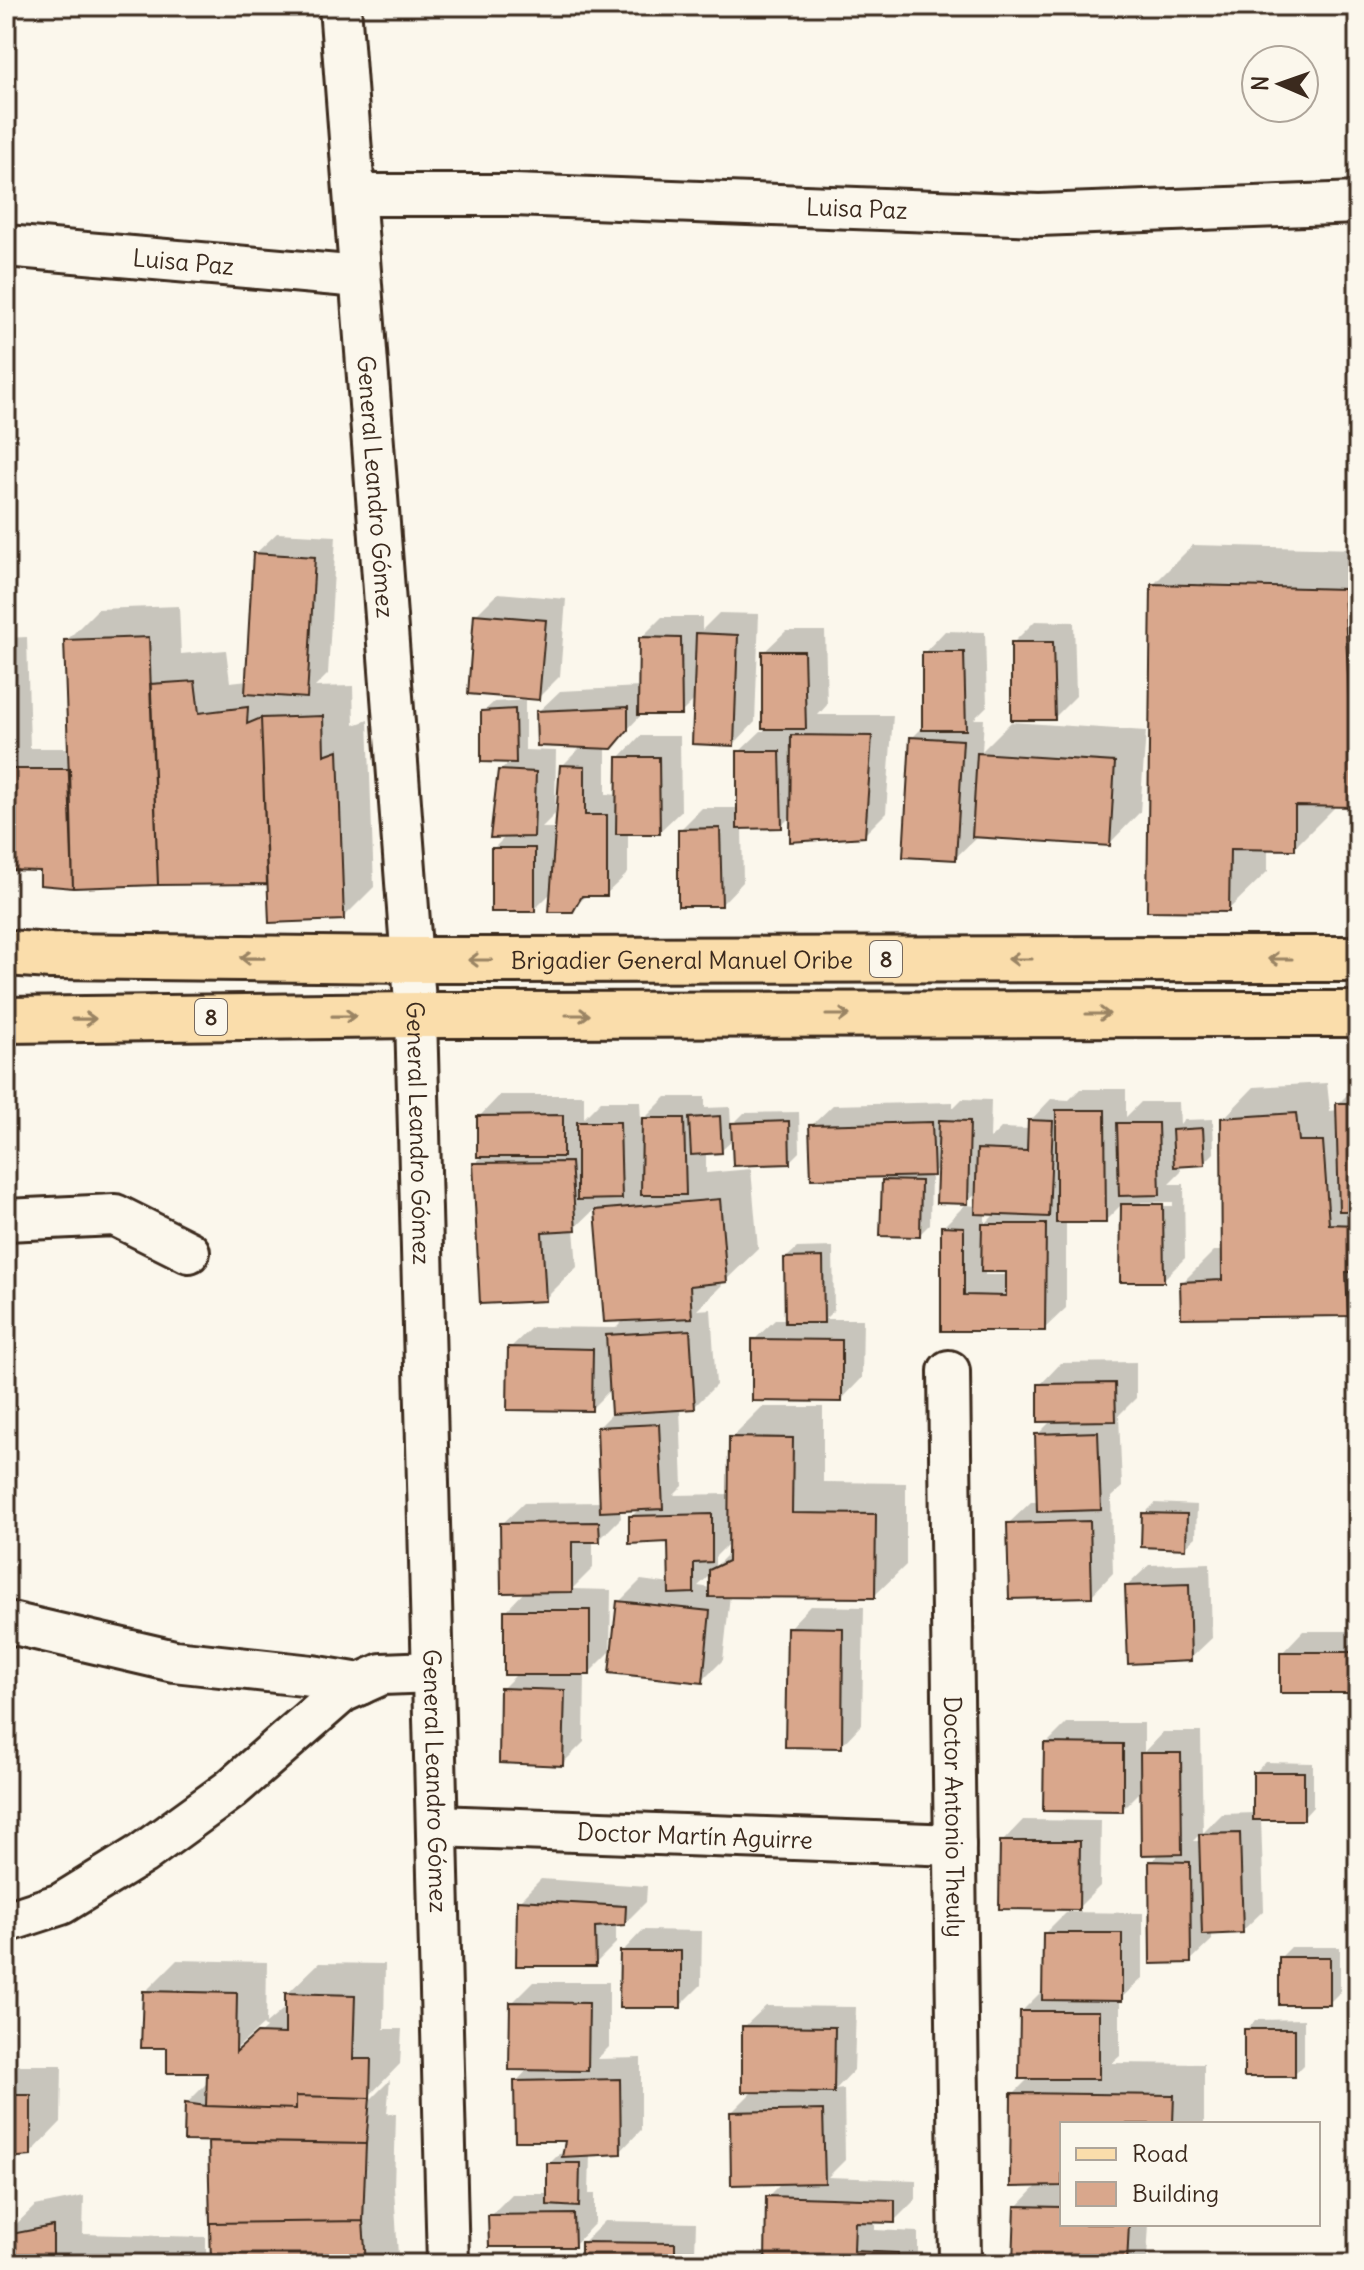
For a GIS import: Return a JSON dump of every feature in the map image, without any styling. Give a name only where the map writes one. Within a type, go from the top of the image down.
[{"type":"main road","name":"Brigadier General Manuel Oribe","points":[[6,953],[414,960],[1358,959]]},
{"type":"main road","name":"8","points":[[6,1020],[416,1015],[1358,1014]]},
{"type":"street","name":"General Leandro Gómez","points":[[340,6],[414,960],[448,2264]]},
{"type":"street","name":"Luisa Paz","points":[[355,195],[513,195],[1039,215],[1358,203]]},
{"type":"street","name":"Luisa Paz","points":[[6,246],[360,277]]},
{"type":"street","points":[[6,1220],[115,1215],[189,1252]]},
{"type":"street","name":"Doctor Antonio Theuly","points":[[949,1371],[960,2264]]},
{"type":"street","points":[[6,1622],[174,1661],[360,1684]]},
{"type":"street","points":[[6,1922],[61,1904],[142,1854],[230,1790],[342,1692],[382,1674],[433,1672]]},
{"type":"street","name":"Doctor Martín Aguirre","points":[[437,1826],[955,1845]]},
{"type":"building","points":[[253,553],[315,557],[307,698],[245,694]]},
{"type":"building","points":[[1151,584],[1344,589],[1354,807],[1295,806],[1295,850],[1230,849],[1229,912],[1147,911]]},
{"type":"building","points":[[474,614],[546,620],[539,700],[468,694]]},
{"type":"building","points":[[696,633],[738,635],[734,746],[692,744]]},
{"type":"building","points":[[149,637],[158,885],[73,888],[64,640]]},
{"type":"building","points":[[639,637],[681,638],[682,715],[638,715]]},
{"type":"building","points":[[1011,642],[1053,642],[1055,720],[1011,720]]},
{"type":"building","points":[[762,651],[804,651],[806,729],[762,729]]},
{"type":"building","points":[[922,652],[964,652],[966,730],[922,730]]},
{"type":"building","points":[[195,681],[199,713],[248,707],[247,724],[261,718],[267,884],[158,885],[150,684]]},
{"type":"building","points":[[628,707],[628,730],[612,749],[537,746],[536,711]]},
{"type":"building","points":[[515,709],[516,763],[481,762],[481,711]]},
{"type":"building","points":[[323,716],[324,755],[338,750],[344,920],[269,923],[261,718]]},
{"type":"building","points":[[791,735],[872,736],[865,837],[790,842]]},
{"type":"building","points":[[910,737],[963,740],[956,860],[903,857]]},
{"type":"building","points":[[737,751],[780,751],[782,828],[737,829]]},
{"type":"building","points":[[977,753],[1115,762],[1110,846],[972,837]]},
{"type":"building","points":[[617,757],[659,757],[660,834],[616,834]]},
{"type":"building","points":[[560,765],[585,766],[585,815],[607,815],[607,896],[582,896],[573,912],[549,912]]},
{"type":"building","points":[[6,769],[70,769],[73,888],[40,885],[40,871],[6,870]]},
{"type":"building","points":[[498,770],[536,772],[534,837],[490,838]]},
{"type":"building","points":[[720,828],[722,906],[678,906],[678,829]]},
{"type":"building","points":[[491,848],[535,848],[535,912],[491,912]]},
{"type":"building","points":[[1336,1103],[1358,1103],[1358,1211],[1339,1211]]},
{"type":"building","points":[[1056,1110],[1105,1110],[1106,1223],[1056,1223]]},
{"type":"building","points":[[1296,1113],[1299,1141],[1323,1141],[1329,1224],[1358,1225],[1358,1272],[1346,1272],[1348,1316],[1181,1318],[1180,1282],[1222,1280],[1221,1118]]},
{"type":"building","points":[[563,1115],[563,1157],[477,1157],[477,1116]]},
{"type":"building","points":[[720,1116],[722,1153],[691,1155],[689,1118]]},
{"type":"building","points":[[642,1118],[684,1118],[686,1195],[641,1195]]},
{"type":"building","points":[[939,1120],[970,1121],[968,1204],[936,1203]]},
{"type":"building","points":[[1028,1120],[1053,1121],[1049,1217],[975,1214],[977,1149],[1027,1151]]},
{"type":"building","points":[[789,1121],[790,1164],[733,1166],[731,1123]]},
{"type":"building","points":[[577,1122],[620,1122],[622,1199],[577,1200]]},
{"type":"building","points":[[932,1122],[934,1176],[811,1179],[809,1125]]},
{"type":"building","points":[[1117,1123],[1158,1123],[1160,1195],[1119,1196]]},
{"type":"building","points":[[1203,1128],[1205,1165],[1174,1167],[1172,1130]]},
{"type":"building","points":[[571,1162],[576,1230],[542,1232],[546,1301],[480,1304],[473,1163]]},
{"type":"building","points":[[882,1180],[921,1181],[920,1237],[880,1236]]},
{"type":"building","points":[[720,1199],[727,1282],[690,1286],[692,1318],[604,1322],[595,1210]]},
{"type":"building","points":[[1121,1204],[1163,1204],[1164,1282],[1120,1282]]},
{"type":"building","points":[[982,1224],[1046,1224],[1045,1331],[941,1331],[941,1226],[964,1227],[964,1295],[1006,1296],[1006,1272],[981,1272]]},
{"type":"building","points":[[823,1257],[824,1323],[785,1323],[784,1258]]},
{"type":"building","points":[[690,1330],[695,1409],[611,1414],[606,1335]]},
{"type":"building","points":[[752,1339],[842,1340],[842,1402],[752,1401]]},
{"type":"building","points":[[508,1347],[593,1349],[592,1411],[507,1410]]},
{"type":"building","points":[[1115,1383],[1116,1421],[1038,1422],[1038,1384]]},
{"type":"building","points":[[659,1424],[663,1509],[600,1512],[597,1427]]},
{"type":"building","points":[[1098,1432],[1101,1510],[1037,1512],[1035,1434]]},
{"type":"building","points":[[729,1437],[793,1438],[792,1513],[876,1514],[875,1598],[709,1597],[709,1570],[728,1561]]},
{"type":"building","points":[[1142,1513],[1187,1514],[1186,1549],[1141,1547]]},
{"type":"building","points":[[712,1514],[712,1562],[694,1563],[694,1593],[669,1594],[668,1542],[629,1544],[629,1516]]},
{"type":"building","points":[[1090,1521],[1092,1597],[1009,1599],[1007,1523]]},
{"type":"building","points":[[599,1522],[600,1542],[572,1542],[572,1592],[501,1593],[500,1523]]},
{"type":"building","points":[[1189,1584],[1191,1661],[1128,1664],[1125,1586]]},
{"type":"building","points":[[617,1601],[710,1611],[703,1683],[609,1673]]},
{"type":"building","points":[[504,1610],[590,1610],[590,1675],[504,1675]]},
{"type":"building","points":[[787,1627],[843,1628],[842,1748],[785,1747]]},
{"type":"building","points":[[1280,1652],[1358,1652],[1358,1693],[1280,1693]]},
{"type":"building","points":[[500,1688],[565,1690],[563,1766],[499,1763]]},
{"type":"building","points":[[1044,1743],[1123,1744],[1123,1812],[1043,1811]]},
{"type":"building","points":[[1140,1753],[1181,1753],[1182,1854],[1141,1855]]},
{"type":"building","points":[[1253,1772],[1304,1772],[1304,1820],[1253,1820]]},
{"type":"building","points":[[1240,1833],[1243,1933],[1202,1935],[1199,1834]]},
{"type":"building","points":[[1000,1841],[1080,1841],[1079,1910],[999,1909]]},
{"type":"building","points":[[1149,1861],[1190,1862],[1191,1963],[1150,1964]]},
{"type":"building","points":[[517,1900],[626,1906],[625,1925],[595,1927],[596,1966],[516,1966]]},
{"type":"building","points":[[1043,1933],[1122,1933],[1122,2001],[1042,2000]]},
{"type":"building","points":[[620,1951],[681,1951],[681,2008],[619,2008]]},
{"type":"building","points":[[1279,1957],[1330,1957],[1330,2005],[1279,2005]]},
{"type":"building","points":[[143,1991],[237,1993],[236,2052],[257,2033],[285,2034],[285,1993],[355,1995],[353,2059],[371,2059],[370,2098],[296,2096],[296,2109],[206,2106],[207,2073],[167,2073],[167,2048],[141,2048]]},
{"type":"building","points":[[510,2002],[589,2003],[588,2071],[509,2070]]},
{"type":"building","points":[[1020,2011],[1099,2011],[1099,2079],[1019,2079]]},
{"type":"building","points":[[742,2026],[835,2027],[834,2093],[742,2092]]},
{"type":"building","points":[[1244,2029],[1295,2029],[1295,2077],[1244,2077]]},
{"type":"building","points":[[620,2079],[621,2154],[562,2157],[565,2141],[515,2141],[514,2081]]},
{"type":"building","points":[[1011,2093],[1174,2095],[1173,2122],[1060,2122],[1060,2186],[1010,2187]]},
{"type":"building","points":[[6,2095],[31,2095],[31,2156],[6,2158]]},
{"type":"building","points":[[296,2096],[370,2098],[366,2144],[184,2141],[185,2103],[296,2109]]},
{"type":"building","points":[[823,2110],[825,2183],[731,2185],[730,2112]]},
{"type":"building","points":[[208,2141],[366,2144],[363,2221],[210,2223]]},
{"type":"building","points":[[547,2163],[580,2163],[579,2207],[547,2205]]},
{"type":"building","points":[[766,2196],[895,2200],[895,2223],[855,2222],[854,2251],[898,2253],[898,2264],[765,2264]]},
{"type":"building","points":[[1015,2206],[1060,2207],[1060,2226],[1129,2226],[1127,2264],[1013,2264]]},
{"type":"building","points":[[574,2214],[575,2247],[489,2247],[488,2215]]},
{"type":"building","points":[[363,2221],[366,2264],[211,2264],[210,2223]]},
{"type":"building","points":[[53,2226],[53,2264],[6,2264],[6,2235]]},
{"type":"building","points":[[581,2242],[675,2243],[675,2264],[581,2264]]}]
